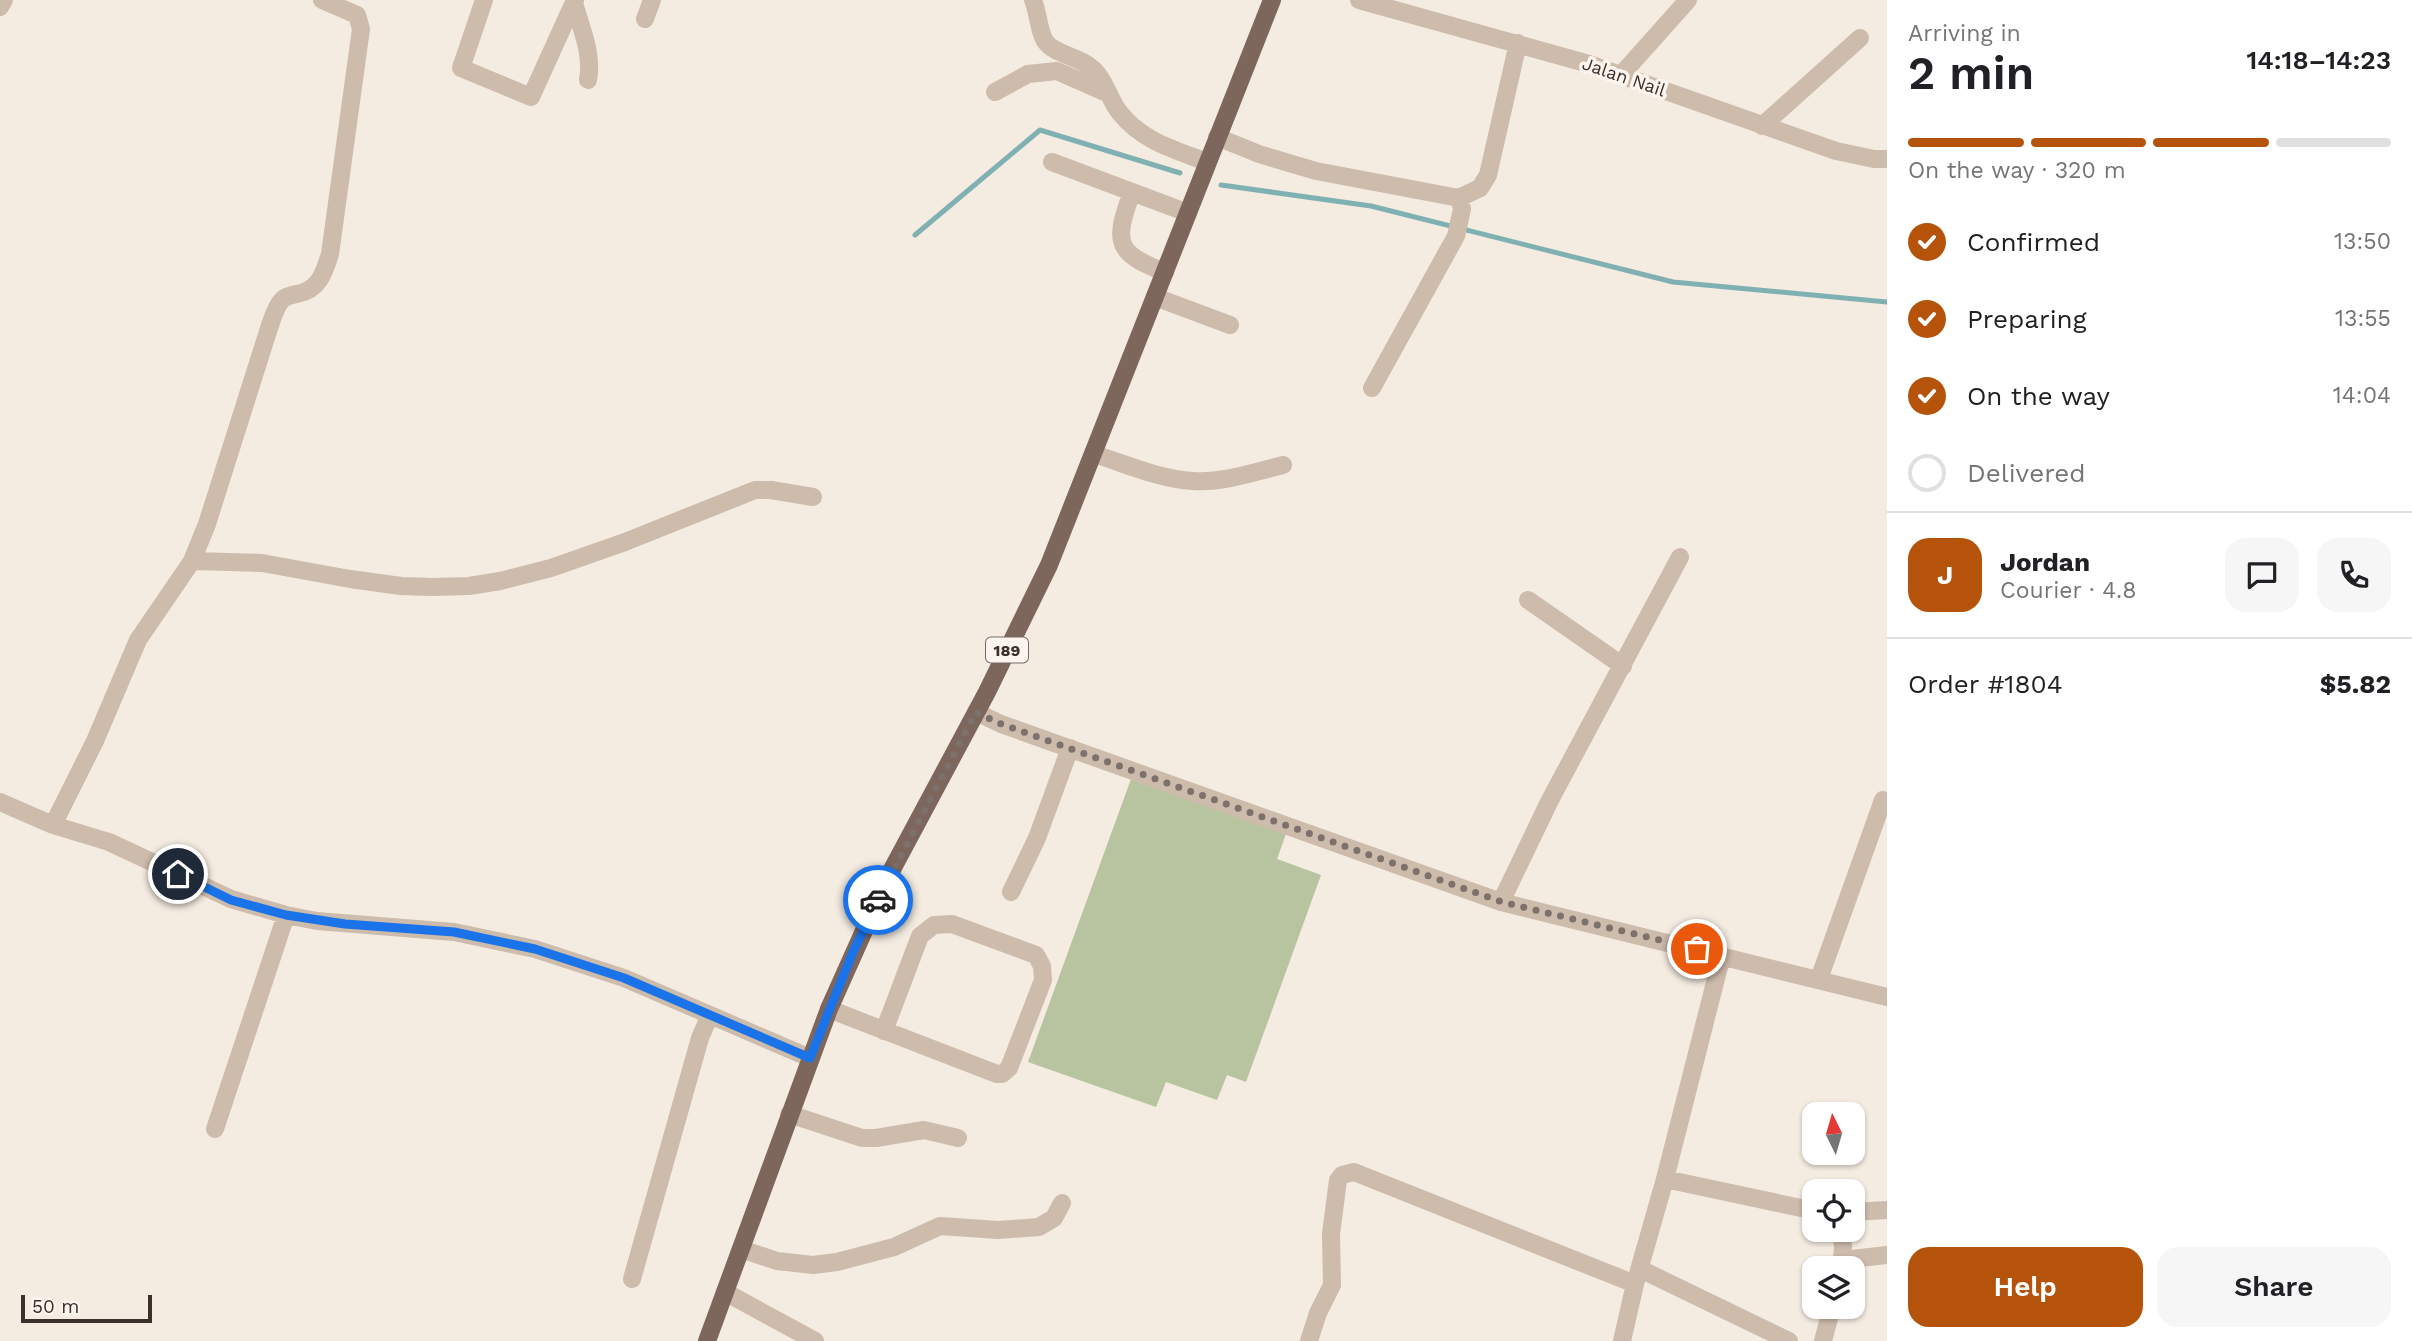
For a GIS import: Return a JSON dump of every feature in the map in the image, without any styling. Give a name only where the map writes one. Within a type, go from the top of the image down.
[{"type":"main road","name":"189","points":[[707,1341],[829,1009],[888,877],[976,712],[1044,576],[1272,0]]},
{"type":"street","points":[[0,7],[4,0]]},
{"type":"street","points":[[53,825],[95,741],[138,640],[192,561],[207,524],[282,299],[306,292],[317,285],[326,269],[360,24],[354,13],[322,0]]},
{"type":"street","points":[[484,0],[461,68],[531,97],[574,2]]},
{"type":"street","points":[[645,19],[652,0]]},
{"type":"street","points":[[1033,0],[1045,41],[1059,52],[1077,57],[1093,69],[1118,111],[1131,125],[1152,140],[1208,162]]},
{"type":"street","name":"Jalan Nail","points":[[1359,0],[1621,75],[1836,151],[1887,159]]},
{"type":"street","points":[[1621,75],[1688,0]]},
{"type":"street","points":[[574,2],[587,50],[590,70],[588,80]]},
{"type":"street","points":[[1762,126],[1860,38]]},
{"type":"street","points":[[1217,137],[1259,154],[1315,171],[1459,198],[1480,188],[1488,175],[1518,44]]},
{"type":"street","points":[[995,92],[1028,74],[1057,71],[1109,94]]},
{"type":"street","points":[[1052,162],[1188,214]]},
{"type":"street","points":[[1132,192],[1122,224],[1125,248],[1138,262],[1165,272]]},
{"type":"street","points":[[1372,388],[1459,229],[1462,209],[1459,198]]},
{"type":"street","points":[[1155,297],[1230,325]]},
{"type":"street","points":[[1094,454],[1172,479],[1196,482],[1283,465]]},
{"type":"street","points":[[192,561],[262,563],[401,586],[469,586],[551,568],[625,542],[755,490],[813,497]]},
{"type":"street","points":[[1502,902],[1550,800],[1680,557]]},
{"type":"street","points":[[1528,600],[1623,666]]},
{"type":"street","points":[[976,712],[1001,724],[1502,902],[1887,997]]},
{"type":"street","points":[[1011,892],[1037,838],[1070,748]]},
{"type":"street","points":[[1819,979],[1882,800]]},
{"type":"street","points":[[0,802],[53,825],[109,842],[231,900],[286,915],[345,924],[414,928],[490,938],[535,949],[624,978],[810,1058]]},
{"type":"street","points":[[215,1129],[286,915]]},
{"type":"street","points":[[829,1009],[884,1031],[1002,1074],[1009,1068],[1043,980],[1042,966],[1035,955],[952,924],[934,925],[920,936],[884,1031]]},
{"type":"street","points":[[1622,1341],[1722,955]]},
{"type":"street","points":[[632,1279],[700,1038],[710,1015]]},
{"type":"street","points":[[789,1114],[862,1138],[924,1130],[958,1138]]},
{"type":"street","points":[[1309,1341],[1332,1285],[1331,1225],[1338,1180],[1347,1173],[1354,1172],[1637,1276],[1789,1341]]},
{"type":"street","points":[[1664,1183],[1802,1209]]},
{"type":"street","points":[[741,1249],[777,1261],[813,1265],[837,1262],[894,1247],[940,1226],[998,1230],[1039,1227],[1054,1218],[1062,1203]]},
{"type":"street","points":[[1865,1211],[1887,1210]]},
{"type":"street","points":[[1865,1260],[1887,1255]]},
{"type":"street","points":[[725,1292],[816,1341]]},
{"type":"street","points":[[1823,1341],[1829,1319]]},
{"type":"green space","points":[[1131,779],[1286,834],[1277,859],[1321,875],[1246,1082],[1227,1075],[1217,1100],[1166,1082],[1156,1107],[1028,1062]]},
{"type":"waterway","points":[[915,235],[1040,130],[1180,173]]},
{"type":"waterway","points":[[1221,185],[1371,206],[1673,282],[1887,302]]},
{"type":"way so far","points":[[878,900],[976,712],[1001,724],[1502,902],[1697,949]]},
{"type":"route","points":[[178,874],[231,900],[286,915],[374,927],[454,932],[535,949],[624,978],[810,1058],[853,952],[878,900]]}]
